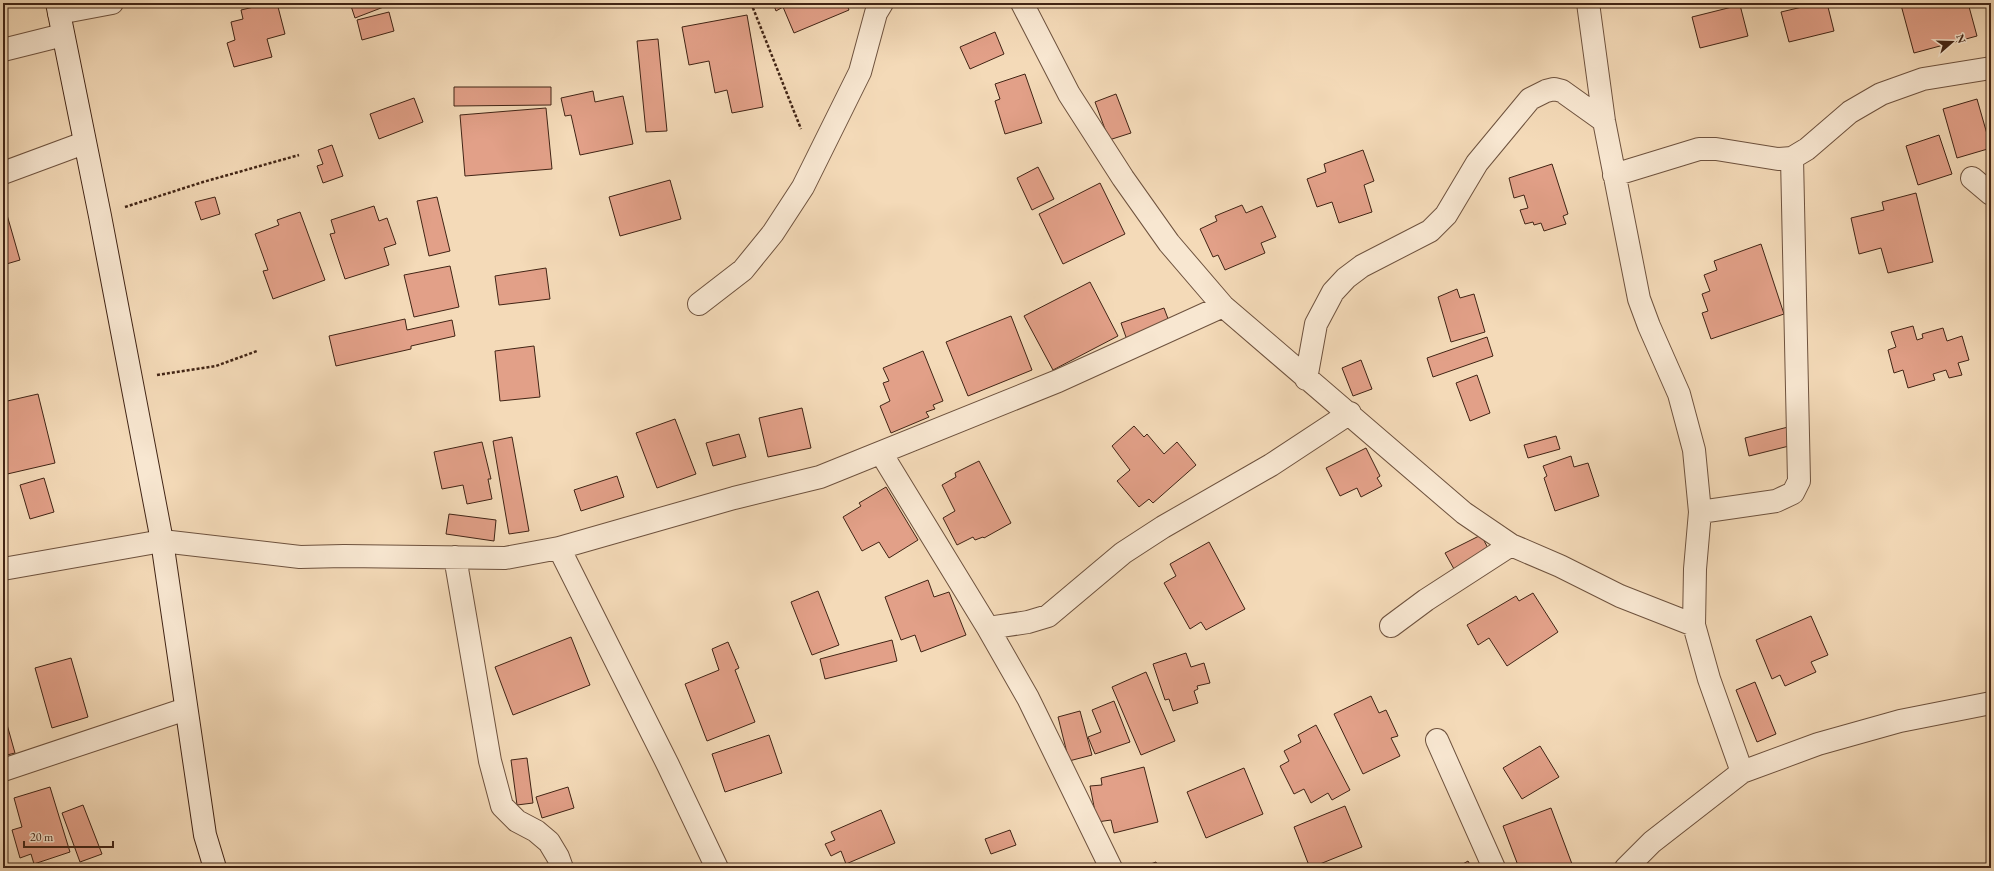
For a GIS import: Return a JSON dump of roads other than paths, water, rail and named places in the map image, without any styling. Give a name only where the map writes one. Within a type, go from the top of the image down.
[{"type":"street","points":[[112,3],[58,8],[84,143],[100,216],[162,541],[205,835],[215,868]]},
{"type":"street","points":[[699,304],[743,270],[773,233],[803,187],[860,72],[876,13],[882,3]]},
{"type":"street","points":[[1022,3],[1069,94],[1123,178],[1169,244],[1222,306],[1306,379],[1350,413],[1464,513],[1511,545],[1560,566],[1620,596],[1694,625]]},
{"type":"street","points":[[1588,3],[1604,121],[1639,299],[1649,326],[1680,394],[1694,450],[1700,512],[1695,569],[1694,625],[1709,679],[1742,772]]},
{"type":"street","points":[[3,50],[63,35]]},
{"type":"street","points":[[1614,175],[1699,149],[1716,149],[1778,159],[1792,158],[1806,149],[1850,112],[1881,94],[1922,78],[1991,68]]},
{"type":"street","points":[[1306,379],[1316,324],[1333,292],[1346,278],[1362,266],[1430,231],[1446,215],[1477,163],[1530,99],[1546,91],[1554,89],[1562,91],[1604,121]]},
{"type":"street","points":[[3,173],[84,143]]},
{"type":"street","points":[[1700,512],[1776,501],[1793,493],[1799,481],[1792,158]]},
{"type":"street","points":[[1972,178],[1991,194]]},
{"type":"street","points":[[3,569],[162,541],[300,557],[344,556],[505,558],[559,548],[734,498],[820,477],[1058,381],[1222,306]]},
{"type":"street","points":[[988,628],[1028,622],[1048,616],[1123,553],[1163,527],[1271,465],[1350,413]]},
{"type":"street","points":[[881,453],[988,628],[1028,698],[1111,868]]},
{"type":"street","points":[[1391,626],[1426,600],[1511,545]]},
{"type":"street","points":[[559,548],[668,765],[717,868]]},
{"type":"street","points":[[455,557],[490,761],[502,806],[517,821],[536,831],[549,842],[558,857],[562,868]]},
{"type":"street","points":[[1626,868],[1652,842],[1742,772],[1818,744],[1900,721],[1991,703]]},
{"type":"street","points":[[3,770],[186,709]]},
{"type":"street","points":[[1437,740],[1494,868]]}]
